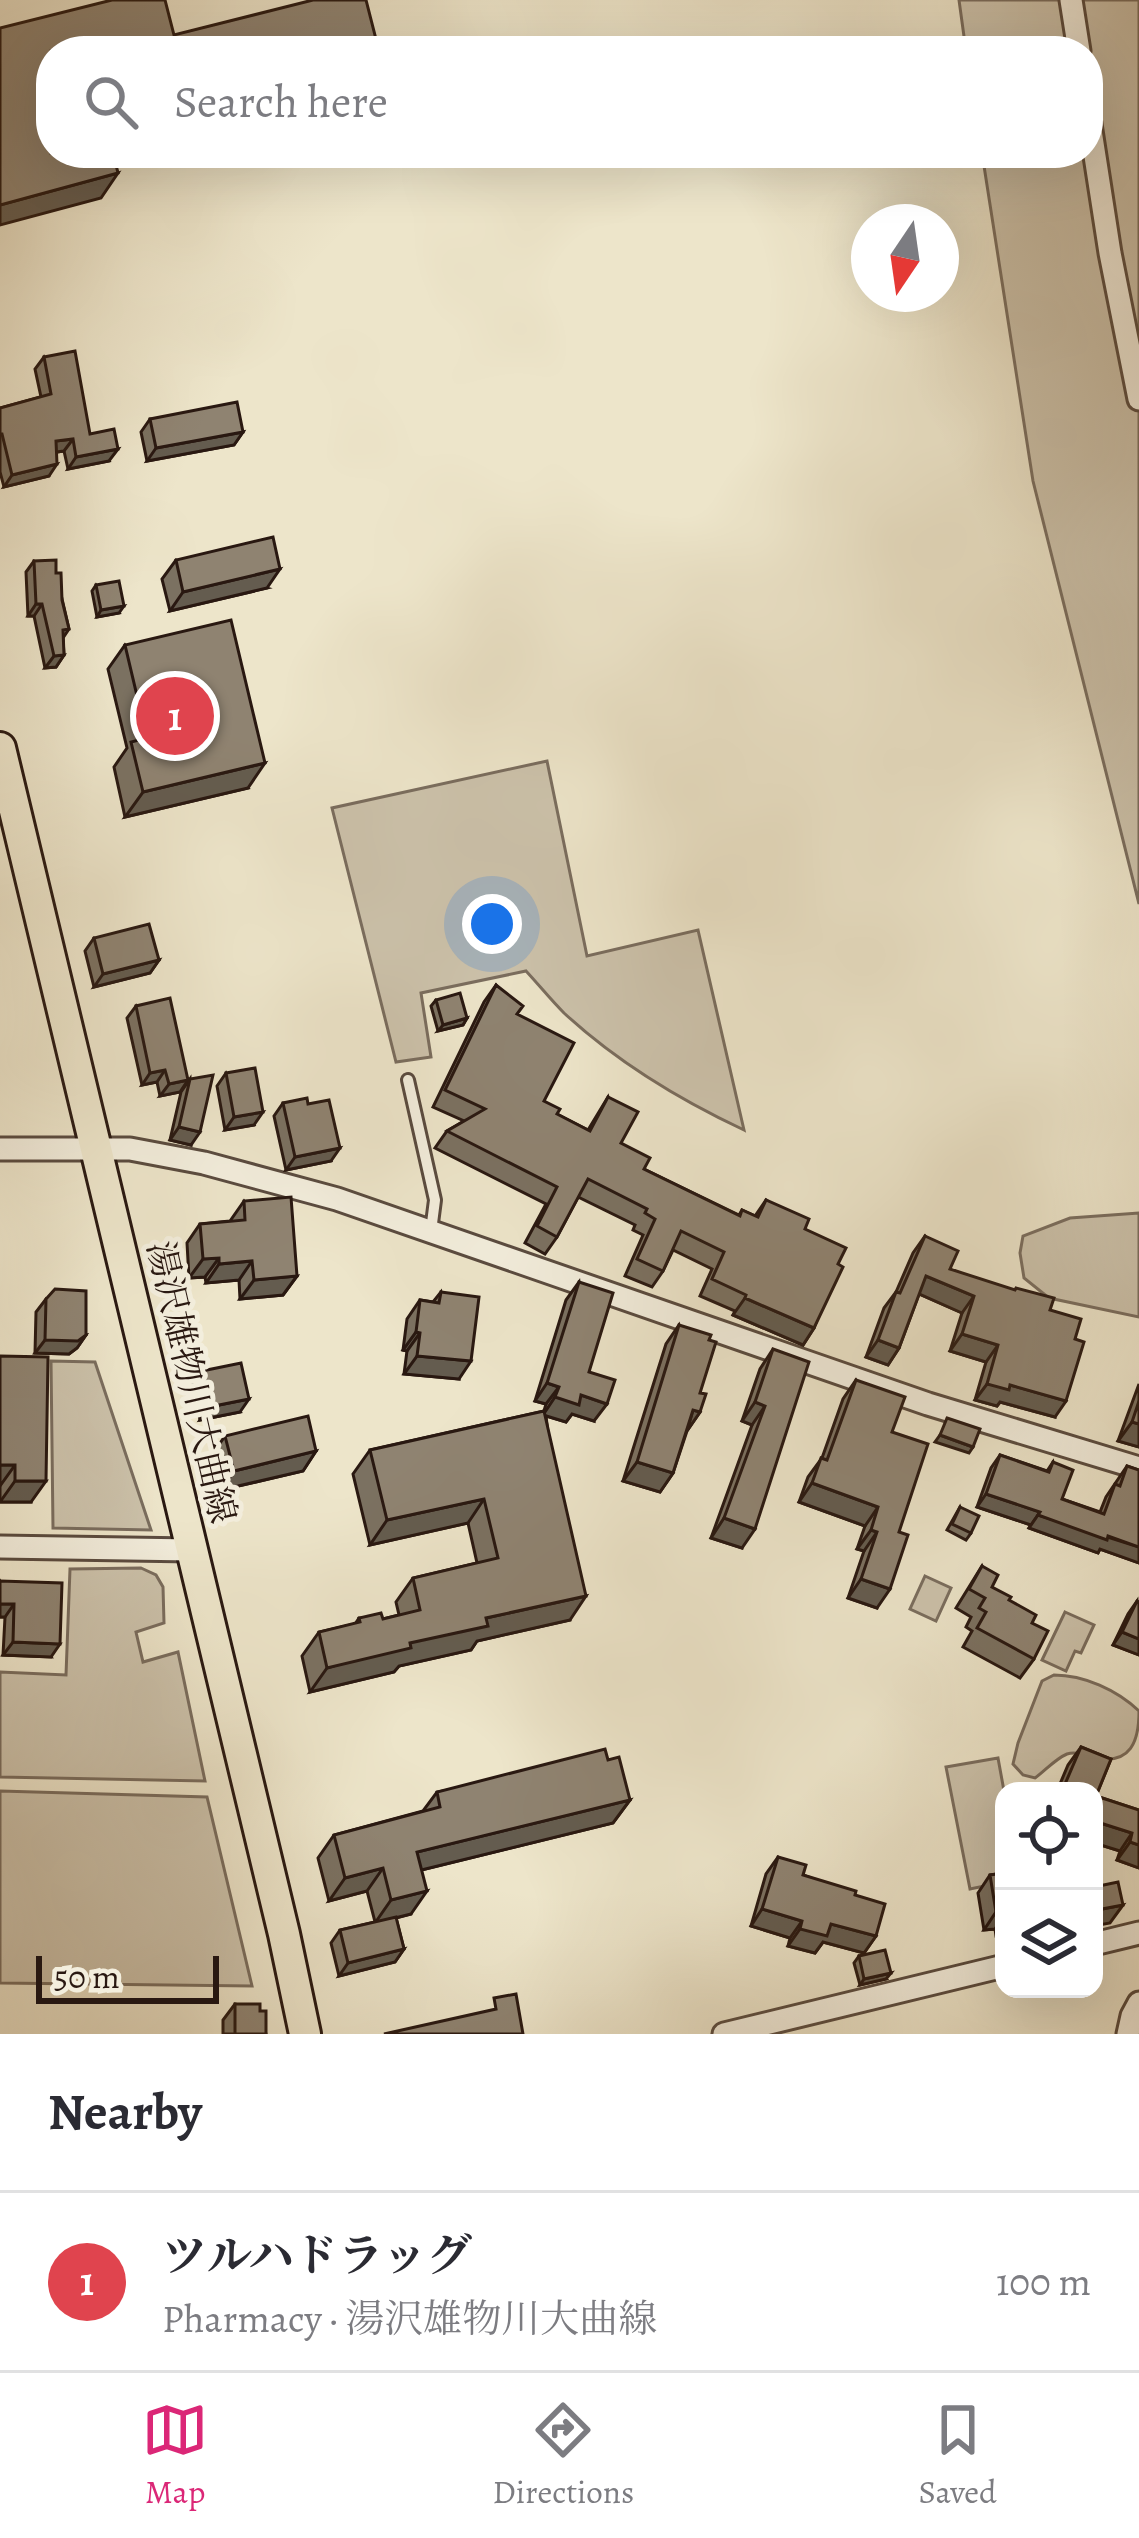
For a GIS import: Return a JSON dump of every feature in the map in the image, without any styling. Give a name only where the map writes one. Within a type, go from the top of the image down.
[{"type":"main road","name":"湯沢雄物川大曲線","points":[[0,748],[305,2034]]},
{"type":"street","points":[[1071,0],[1077,36]]},
{"type":"street","points":[[1097,168],[1139,399]]},
{"type":"street","points":[[0,1149],[130,1149],[204,1163],[337,1199],[928,1404],[1139,1468]]},
{"type":"street","points":[[0,1547],[192,1550]]},
{"type":"street","points":[[1103,1942],[1139,1934]]},
{"type":"street","points":[[724,2034],[995,1968]]},
{"type":"street","points":[[1128,2034],[1139,2003]]},
{"type":"lane","points":[[408,1080],[435,1200],[431,1232]]},
{"type":"shaded area","points":[[959,0],[1139,0],[1139,904],[1033,481],[984,168],[1103,168],[1103,36],[964,36]]},
{"type":"shaded area","points":[[547,761],[587,956],[698,930],[744,1130],[673,1092],[605,1047],[564,1013],[526,971],[421,993],[431,1057],[396,1062],[332,808]]},
{"type":"shaded area","points":[[1139,1213],[1139,1317],[1049,1298],[1024,1278],[1023,1236],[1070,1218]]},
{"type":"shaded area","points":[[51,1361],[95,1362],[151,1530],[53,1528]]},
{"type":"shaded area","points":[[141,1568],[156,1575],[163,1587],[164,1623],[136,1632],[143,1662],[178,1652],[205,1781],[0,1777],[0,1672],[66,1675],[70,1569]]},
{"type":"shaded area","points":[[925,1576],[951,1588],[936,1621],[910,1609]]},
{"type":"shaded area","points":[[1065,1612],[1094,1625],[1066,1671],[1042,1660]]},
{"type":"shaded area","points":[[1054,1675],[1099,1685],[1139,1711],[1135,1741],[1125,1754],[1107,1759],[1067,1754],[1035,1778],[1023,1775],[1013,1764],[1042,1681]]},
{"type":"shaded area","points":[[998,1758],[1002,1782],[995,1782],[995,1884],[970,1889],[946,1767]]},
{"type":"shaded area","points":[[0,1791],[207,1797],[252,1986],[0,1983]]},
{"type":"building","points":[[112,0],[165,0],[174,35],[313,0],[366,0],[375,36],[36,36],[36,168],[117,168],[118,173],[0,205],[0,28]]},
{"type":"building","points":[[75,351],[90,434],[114,429],[118,449],[76,457],[73,439],[56,441],[57,464],[12,475],[0,434],[0,408],[51,394],[44,357]]},
{"type":"building","points":[[237,402],[243,432],[156,448],[150,419]]},
{"type":"building","points":[[273,537],[280,569],[183,592],[176,560]]},
{"type":"building","points":[[56,560],[69,629],[63,630],[64,655],[54,656],[42,604],[36,604],[34,561]]},
{"type":"building","points":[[119,581],[124,606],[101,610],[96,585]]},
{"type":"building","points":[[231,620],[265,763],[143,792],[131,742],[147,738],[125,645]]},
{"type":"building","points":[[149,924],[159,960],[103,974],[94,938]]},
{"type":"building","points":[[496,985],[523,1006],[517,1014],[574,1043],[544,1101],[560,1109],[557,1114],[590,1131],[608,1097],[638,1112],[621,1143],[650,1158],[644,1169],[740,1216],[742,1210],[758,1217],[766,1200],[809,1219],[805,1229],[846,1248],[838,1264],[843,1267],[814,1328],[712,1279],[724,1252],[681,1231],[663,1271],[637,1259],[655,1219],[645,1213],[647,1209],[588,1179],[557,1237],[537,1226],[557,1187],[447,1131],[485,1109],[445,1090]]},
{"type":"building","points":[[460,993],[467,1018],[443,1025],[436,1000]]},
{"type":"building","points":[[170,998],[188,1080],[169,1084],[165,1070],[150,1073],[136,1006]]},
{"type":"building","points":[[255,1068],[263,1112],[234,1117],[226,1073]]},
{"type":"building","points":[[213,1075],[200,1132],[179,1127],[190,1079]]},
{"type":"building","points":[[307,1098],[308,1104],[329,1100],[340,1148],[295,1157],[283,1103]]},
{"type":"building","points":[[291,1197],[297,1276],[254,1280],[252,1261],[219,1264],[219,1258],[203,1259],[200,1224],[245,1220],[244,1201]]},
{"type":"building","points":[[925,1236],[958,1251],[950,1269],[1054,1298],[1050,1310],[1081,1319],[1075,1339],[1084,1342],[1066,1401],[1010,1385],[1009,1390],[987,1384],[998,1345],[962,1334],[974,1296],[926,1276],[899,1348],[878,1340]]},
{"type":"building","points":[[579,1282],[613,1293],[589,1372],[615,1380],[607,1404],[581,1395],[579,1405],[555,1397],[559,1387],[547,1383]]},
{"type":"building","points":[[55,1289],[86,1291],[86,1335],[78,1341],[45,1340],[46,1299]]},
{"type":"building","points":[[441,1292],[479,1297],[471,1361],[417,1356],[420,1300],[439,1303]]},
{"type":"building","points":[[679,1325],[711,1335],[709,1340],[716,1342],[700,1393],[706,1394],[700,1412],[693,1410],[673,1473],[637,1462]]},
{"type":"building","points":[[773,1349],[809,1362],[755,1529],[724,1518],[765,1406],[755,1402]]},
{"type":"building","points":[[0,1356],[48,1357],[46,1481],[15,1481],[15,1465],[0,1465]]},
{"type":"building","points":[[241,1363],[249,1399],[209,1407],[202,1371]]},
{"type":"building","points":[[856,1380],[905,1397],[892,1432],[928,1444],[899,1532],[908,1535],[890,1589],[861,1579],[877,1532],[871,1530],[878,1507],[812,1483],[821,1458],[827,1460]]},
{"type":"building","points":[[544,1411],[586,1596],[486,1618],[488,1626],[327,1668],[319,1632],[381,1613],[383,1619],[420,1610],[413,1578],[498,1558],[484,1499],[387,1520],[370,1450]]},
{"type":"building","points":[[308,1416],[316,1451],[234,1471],[225,1436]]},
{"type":"building","points":[[947,1418],[980,1429],[973,1447],[940,1435]]},
{"type":"building","points":[[1000,1455],[1049,1472],[1053,1462],[1073,1470],[1062,1499],[1104,1514],[1127,1466],[1139,1470],[1139,1547],[1108,1536],[1107,1540],[986,1494]]},
{"type":"building","points":[[960,1507],[979,1516],[971,1533],[952,1524]]},
{"type":"building","points":[[982,1566],[998,1575],[992,1587],[1036,1615],[1032,1623],[1048,1631],[1034,1659],[977,1628],[986,1612],[979,1608],[985,1598],[969,1589]]},
{"type":"building","points":[[0,1581],[62,1583],[60,1644],[13,1642],[14,1604],[0,1604]]},
{"type":"building","points":[[1139,1602],[1139,1639],[1122,1632]]},
{"type":"building","points":[[1081,1747],[1111,1759],[1102,1782],[1066,1782]]},
{"type":"building","points":[[605,1749],[608,1760],[619,1757],[630,1800],[417,1852],[427,1891],[391,1900],[383,1868],[345,1878],[334,1835],[440,1807],[437,1792]]},
{"type":"building","points":[[1103,1798],[1139,1810],[1139,1845],[1130,1842],[1132,1833],[1103,1824]]},
{"type":"building","points":[[778,1857],[806,1865],[803,1875],[885,1904],[876,1936],[831,1924],[827,1936],[800,1929],[802,1921],[762,1909]]},
{"type":"building","points":[[1118,1882],[1123,1905],[1103,1909],[1103,1885]]},
{"type":"building","points":[[396,1917],[404,1949],[348,1963],[340,1930]]},
{"type":"building","points":[[885,1950],[891,1973],[864,1979],[859,1956]]},
{"type":"building","points":[[516,1994],[523,2034],[384,2034],[496,2009],[494,1998]]},
{"type":"building","points":[[235,2004],[260,2004],[260,2011],[266,2011],[266,2034],[235,2034]]},
{"type":"place","name":"ツルハドラッグ","points":[[175,716]]}]
